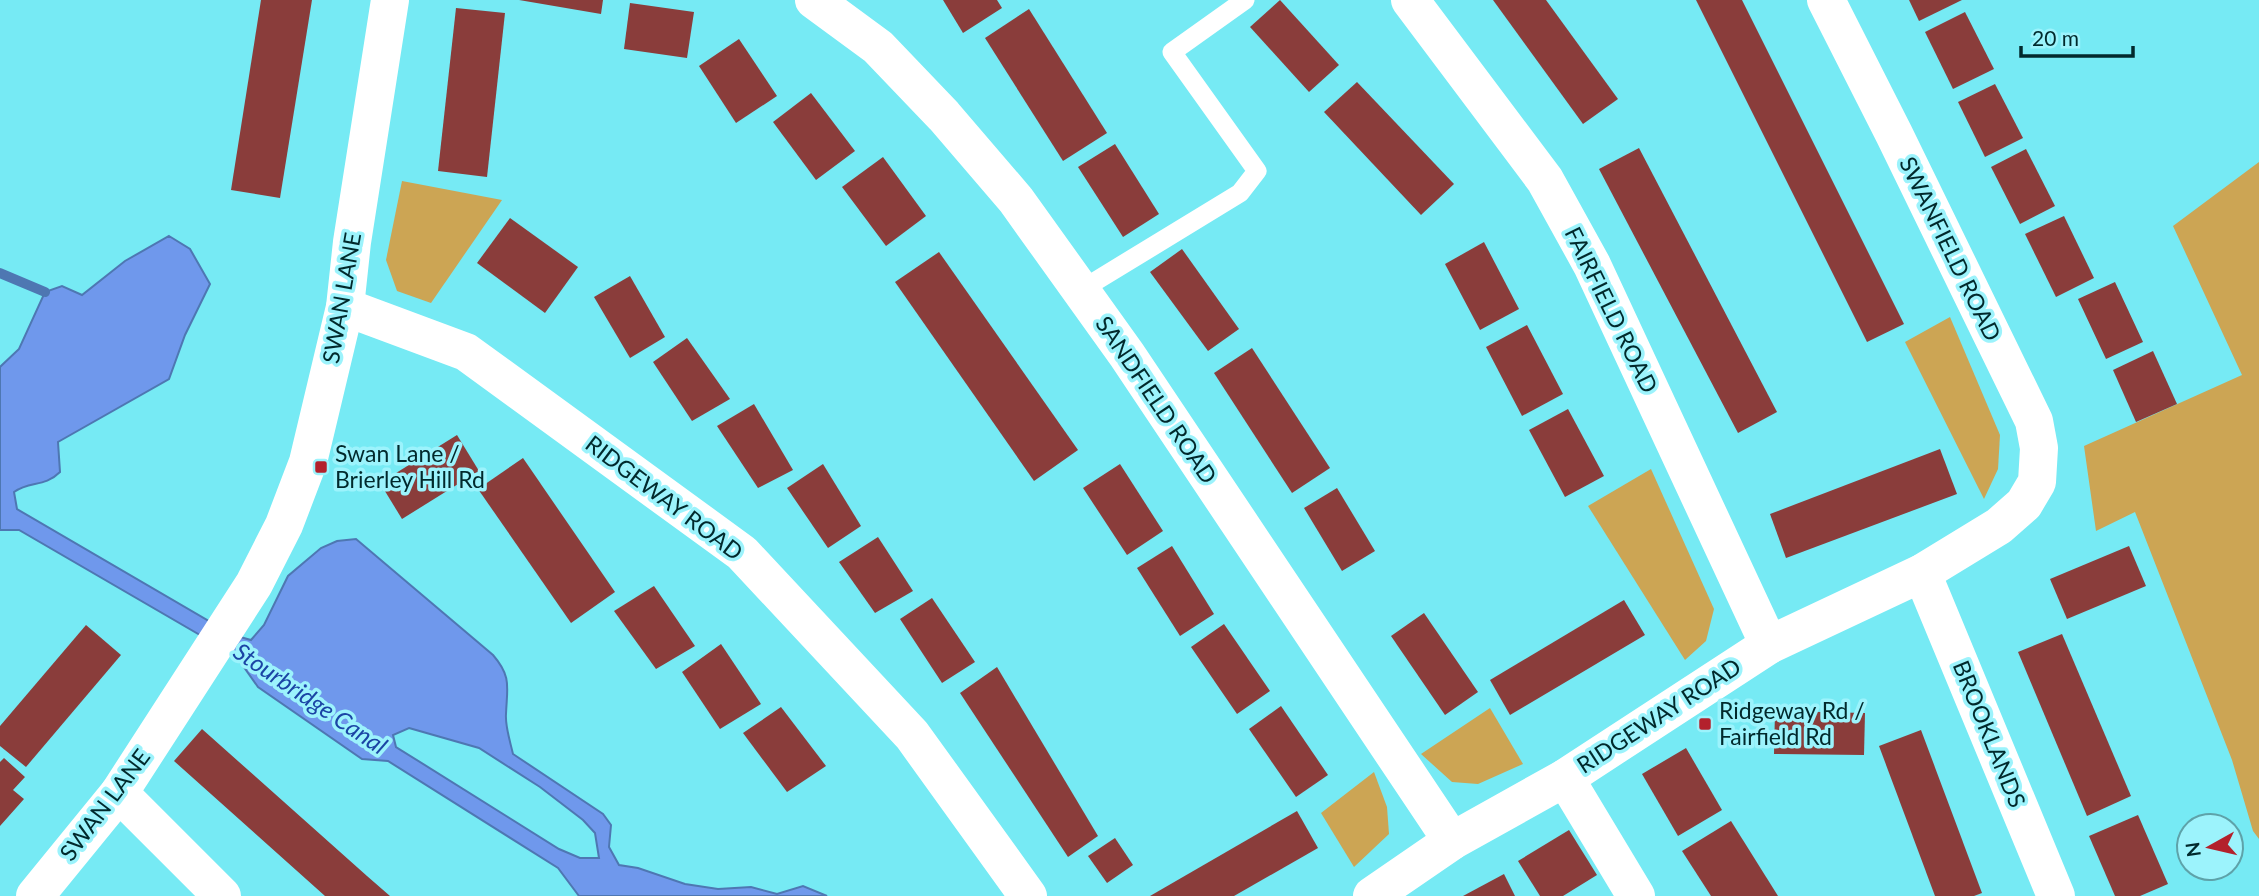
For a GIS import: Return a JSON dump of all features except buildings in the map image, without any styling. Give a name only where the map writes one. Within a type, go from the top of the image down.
[{"type":"street","name":"SWAN LANE","points":[[35,896],[119,793],[254,584],[284,525],[308,462],[345,307],[352,242],[390,0]]},
{"type":"street","name":"SANDFIELD ROAD","points":[[814,0],[878,47],[944,116],[1016,200],[1127,355],[1451,841]]},
{"type":"street","name":"FAIRFIELD ROAD","points":[[1410,0],[1552,192],[1592,265],[1769,645]]},
{"type":"street","name":"SWANFIELD ROAD","points":[[1826,0],[2034,421],[2039,448],[2037,482],[2024,504]]},
{"type":"street","name":"RIDGEWAY ROAD","points":[[345,307],[466,352],[742,553],[912,735],[1028,896]]},
{"type":"street","name":"RIDGEWAY ROAD","points":[[1372,896],[1451,841],[1564,778],[1769,645],[1922,573],[1999,526],[2024,504]]},
{"type":"street","name":"BROOKLANDS","points":[[1922,573],[2056,896]]},
{"type":"street","points":[[1564,778],[1636,896]]},
{"type":"street","points":[[119,793],[222,896]]},
{"type":"lane","points":[[1081,290],[1240,193],[1257,171],[1172,52],[1245,0]]},
{"type":"shaded area","points":[[2259,162],[2259,839],[2253,831],[2232,760],[2135,512],[2096,531],[2084,446],[2242,375],[2173,226]]},
{"type":"shaded area","points":[[402,181],[502,200],[431,303],[397,291],[386,260]]},
{"type":"shaded area","points":[[1950,317],[2000,435],[1998,469],[1984,499],[1905,342]]},
{"type":"shaded area","points":[[1651,469],[1714,609],[1706,641],[1685,660],[1588,506]]},
{"type":"shaded area","points":[[1490,708],[1523,764],[1478,784],[1452,782],[1421,754]]},
{"type":"shaded area","points":[[1374,772],[1387,807],[1389,834],[1354,867],[1321,813]]},
{"type":"water","name":"Stourbridge Canal","points":[[169,236],[190,249],[210,284],[185,335],[169,379],[58,442],[60,472],[48,480],[14,492],[17,509],[233,635],[251,640],[264,625],[288,576],[321,548],[337,541],[356,539],[493,655],[506,676],[506,723],[513,754],[603,814],[611,825],[609,847],[619,865],[638,868],[685,884],[718,889],[751,887],[777,894],[803,886],[827,896],[579,896],[558,868],[388,761],[362,759],[258,687],[236,656],[19,530],[0,530],[0,367],[19,349],[45,292],[62,286],[82,295],[125,261]],"holes":[[[409,728],[479,748],[540,787],[583,820],[595,833],[599,858],[580,858],[559,849],[396,747],[393,735]]]},
{"type":"waterway","points":[[0,273],[45,292]]},
{"type":"place","name":"Swan Lane / Brierley Hill Rd","points":[[321,467]]},
{"type":"place","name":"Ridgeway Rd / Fairfield Rd","points":[[1705,724]]}]
